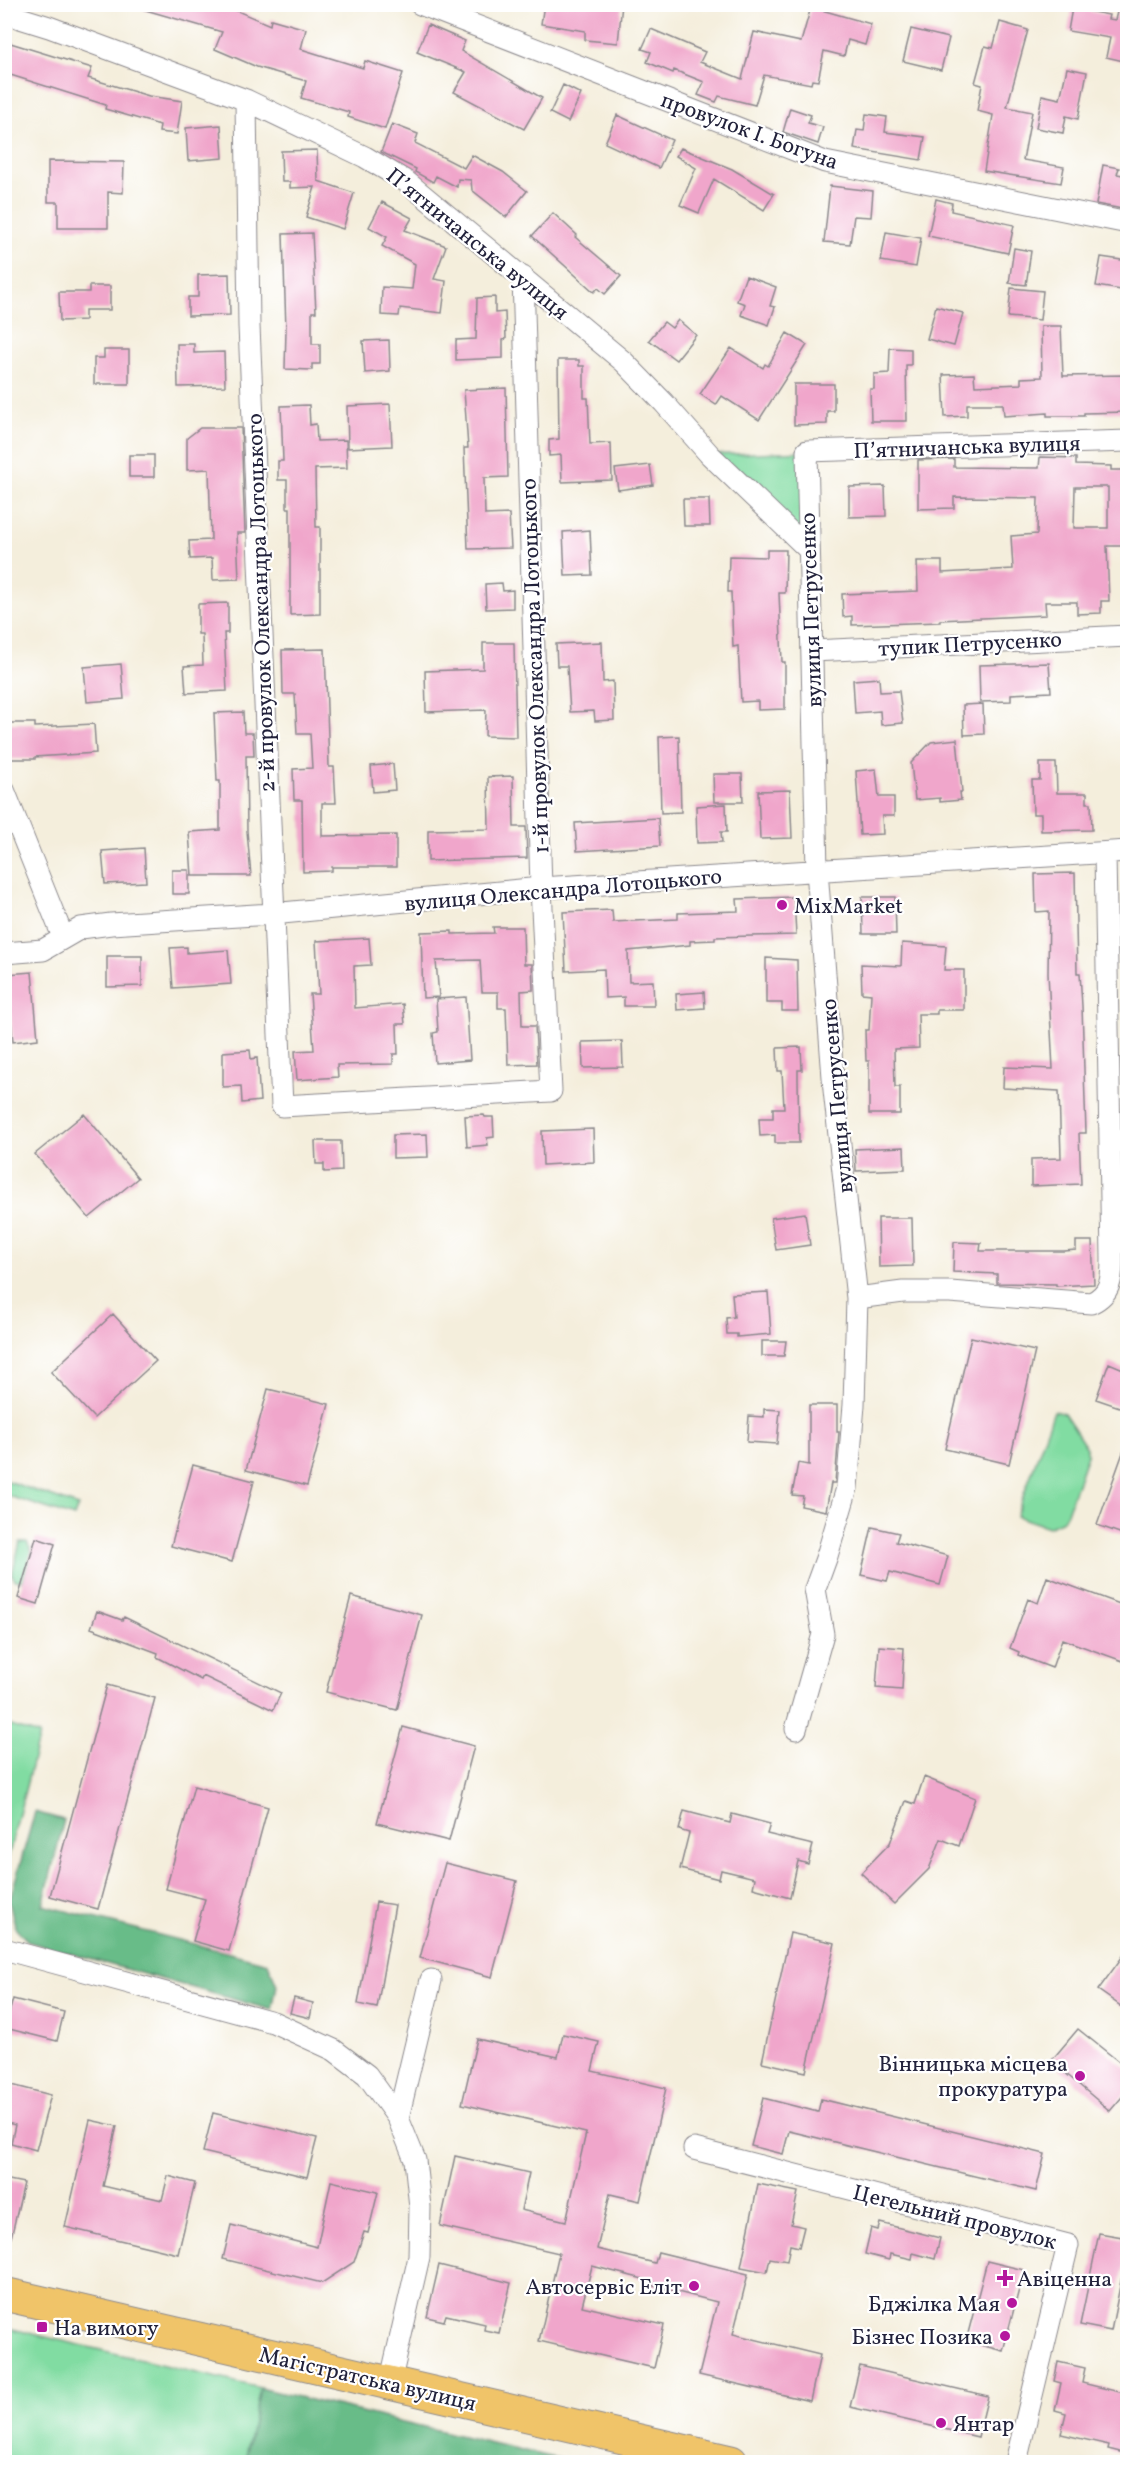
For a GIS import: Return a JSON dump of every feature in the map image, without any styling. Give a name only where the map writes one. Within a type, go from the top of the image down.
[{"type":"main road","name":"Магістратська вулиця","points":[[4,2294],[731,2463]]},
{"type":"street","name":"провулок І. Богуна","points":[[420,4],[825,162],[1128,223]]},
{"type":"street","name":"Пʼятничанська вулиця","points":[[4,13],[49,27],[246,100],[387,169],[427,197],[624,362],[710,455],[808,549]]},
{"type":"street","name":"2-й провулок Олександра Лотоцького","points":[[246,100],[249,326],[272,914],[282,1106]]},
{"type":"street","name":"1-й провулок Олександра Лотоцького","points":[[282,1106],[551,1091],[541,888],[523,277]]},
{"type":"street","name":"Пʼятничанська вулиця","points":[[807,452],[1128,441]]},
{"type":"street","name":"вулиця Петрусенко","points":[[796,1730],[823,1634],[815,1589],[847,1488],[854,1405],[857,1298],[834,1090],[817,870],[807,452]]},
{"type":"street","name":"тупик Петрусенко","points":[[812,651],[1128,636]]},
{"type":"street","points":[[4,790],[63,937]]},
{"type":"street","name":"вулиця Олександра Лотоцького","points":[[4,953],[43,950],[81,928],[111,924],[272,914],[541,888],[1128,851]]},
{"type":"street","points":[[857,1298],[903,1292],[950,1292],[1091,1303],[1099,1300],[1109,1288],[1112,1259],[1105,853]]},
{"type":"street","points":[[4,1949],[273,2022],[334,2050],[367,2075],[398,2118],[415,2160],[420,2208],[419,2257],[390,2383]]},
{"type":"street","points":[[398,2118],[430,1980]]},
{"type":"street","name":"Цегельний провулок","points":[[694,2149],[1068,2245],[1016,2463]]},
{"type":"green space","points":[[807,451],[808,549],[710,455]]},
{"type":"green space","points":[[1054,1411],[1064,1413],[1087,1448],[1087,1455],[1067,1513],[1063,1520],[1048,1527],[1016,1516]]},
{"type":"green space","points":[[5,1480],[78,1506],[74,1517],[5,1495]]},
{"type":"green space","points":[[20,1542],[27,1542],[32,1552],[23,1581],[15,1580],[12,1575]]},
{"type":"green space","points":[[4,1724],[39,1735],[5,1870]]},
{"type":"green space","points":[[35,1812],[64,1820],[43,1905],[268,1963],[277,1985],[272,2010],[29,1942],[16,1929],[9,1902]]},
{"type":"green space","points":[[4,2327],[571,2462],[5,2462]]},
{"type":"green space","points":[[260,2388],[571,2462],[245,2462]]},
{"type":"building","points":[[143,4],[221,4],[270,25],[271,19],[306,29],[301,49],[363,68],[365,61],[403,73],[385,129],[348,117],[349,112],[301,98],[306,81],[257,67],[215,49],[222,32],[142,9]]},
{"type":"building","points":[[544,4],[622,4],[618,43],[585,40],[585,31],[541,24]]},
{"type":"building","points":[[1119,4],[1128,4],[1128,62],[1106,57],[1110,38],[1068,31],[1072,8],[1109,15],[1108,19],[1115,20]]},
{"type":"building","points":[[811,7],[871,24],[865,45],[848,40],[844,56],[824,51],[818,81],[812,80],[811,84],[764,75],[755,105],[719,96],[716,102],[698,95],[704,82],[647,62],[651,52],[642,49],[651,29],[705,52],[700,62],[742,79],[754,32],[801,42]]},
{"type":"building","points":[[1000,22],[1028,30],[1007,107],[1032,112],[1023,160],[1064,167],[1061,183],[984,171],[993,115],[977,111],[982,85],[975,83],[985,46],[993,48]]},
{"type":"building","points":[[428,25],[465,41],[461,51],[542,98],[524,129],[454,92],[466,72],[417,52]]},
{"type":"building","points":[[911,29],[949,38],[941,70],[903,61]]},
{"type":"building","points":[[4,41],[92,68],[88,78],[149,96],[182,101],[177,134],[159,132],[160,125],[105,109],[106,105],[4,73]]},
{"type":"building","points":[[1067,68],[1087,72],[1078,119],[1066,116],[1063,133],[1036,128],[1042,95],[1060,99]]},
{"type":"building","points":[[563,85],[581,94],[568,122],[550,113]]},
{"type":"building","points":[[790,108],[811,115],[808,123],[823,127],[818,144],[783,132]]},
{"type":"building","points":[[866,114],[887,117],[885,132],[925,137],[921,160],[854,149],[857,130],[864,131]]},
{"type":"building","points":[[617,115],[672,140],[659,168],[605,143]]},
{"type":"building","points":[[392,124],[418,134],[415,143],[464,168],[472,155],[503,172],[527,191],[506,217],[472,190],[471,180],[458,179],[457,187],[436,176],[433,182],[415,172],[416,169],[381,152]]},
{"type":"building","points":[[221,125],[223,158],[188,161],[186,128]]},
{"type":"building","points":[[681,148],[732,169],[774,194],[764,210],[714,179],[699,213],[680,205],[696,168],[676,156]]},
{"type":"building","points":[[317,150],[318,181],[354,193],[343,229],[306,217],[315,187],[290,188],[290,182],[282,182],[281,151]]},
{"type":"building","points":[[48,161],[124,162],[123,193],[108,192],[108,228],[58,228],[58,202],[48,202]]},
{"type":"building","points":[[1103,165],[1119,168],[1117,174],[1128,176],[1128,210],[1096,204]]},
{"type":"building","points":[[830,186],[873,191],[871,217],[854,216],[850,244],[824,242]]},
{"type":"building","points":[[936,199],[952,203],[951,211],[1014,225],[1008,253],[928,236]]},
{"type":"building","points":[[382,202],[412,218],[405,230],[446,246],[434,279],[446,281],[442,313],[400,308],[399,316],[381,315],[382,287],[412,289],[415,264],[382,246],[387,237],[369,227]]},
{"type":"building","points":[[553,213],[577,235],[575,237],[621,276],[605,294],[598,288],[594,292],[532,236]]},
{"type":"building","points":[[886,232],[921,238],[916,267],[881,261]]},
{"type":"building","points":[[312,233],[316,312],[312,312],[312,344],[320,344],[320,364],[312,364],[312,370],[285,369],[283,234]]},
{"type":"building","points":[[1014,248],[1031,251],[1026,285],[1009,283]]},
{"type":"building","points":[[1101,257],[1128,261],[1128,291],[1096,286]]},
{"type":"building","points":[[229,274],[230,315],[188,316],[188,297],[198,297],[198,275]]},
{"type":"building","points":[[746,276],[776,287],[770,306],[775,307],[769,325],[741,315],[745,304],[737,301]]},
{"type":"building","points":[[89,286],[110,286],[110,310],[85,310],[85,320],[60,321],[59,292],[89,292]]},
{"type":"building","points":[[1011,288],[1043,291],[1040,320],[1008,317]]},
{"type":"building","points":[[495,297],[495,313],[505,312],[506,339],[503,340],[503,358],[456,360],[456,340],[476,339],[477,298]]},
{"type":"building","points":[[936,306],[963,313],[954,346],[927,339]]},
{"type":"building","points":[[678,320],[696,335],[676,360],[649,340],[664,322],[672,328]]},
{"type":"building","points":[[1041,326],[1061,326],[1063,376],[1128,375],[1128,412],[1084,413],[1084,416],[1047,416],[1047,413],[1004,416],[1003,404],[967,404],[967,416],[945,417],[943,375],[974,374],[975,386],[1021,384],[1021,378],[1042,377]]},
{"type":"building","points":[[787,333],[807,345],[759,420],[722,396],[716,405],[700,394],[731,348],[763,368],[765,364],[768,366]]},
{"type":"building","points":[[389,340],[390,371],[365,373],[363,341]]},
{"type":"building","points":[[177,344],[194,344],[194,353],[224,352],[225,386],[178,387]]},
{"type":"building","points":[[890,348],[911,349],[911,365],[906,365],[907,421],[871,421],[870,389],[874,389],[874,374],[889,373]]},
{"type":"building","points":[[104,350],[129,350],[129,384],[94,384],[94,358],[104,358]]},
{"type":"building","points":[[558,360],[579,360],[579,366],[584,366],[584,398],[588,398],[590,444],[611,443],[612,480],[562,482],[561,455],[549,456],[549,440],[559,439]]},
{"type":"building","points":[[794,384],[834,384],[834,411],[827,411],[827,424],[794,425]]},
{"type":"building","points":[[506,388],[508,477],[484,478],[485,515],[509,514],[511,548],[468,549],[464,448],[468,448],[464,390]]},
{"type":"building","points":[[390,404],[392,446],[348,448],[347,406]]},
{"type":"building","points":[[309,405],[310,425],[316,424],[317,441],[346,440],[347,468],[315,469],[316,527],[320,527],[320,614],[290,615],[290,508],[287,508],[287,480],[278,480],[278,461],[283,461],[281,406]]},
{"type":"building","points":[[200,428],[241,428],[245,533],[237,533],[239,579],[213,580],[212,558],[190,559],[189,541],[211,540],[209,469],[187,470],[187,438]]},
{"type":"building","points":[[129,455],[154,455],[154,477],[129,477]]},
{"type":"building","points":[[1040,457],[1076,458],[1076,465],[1111,466],[1111,470],[1126,470],[1128,546],[1107,546],[1109,601],[1101,601],[1101,613],[1077,614],[1077,602],[1045,602],[1046,615],[852,625],[852,616],[843,617],[842,594],[918,591],[917,561],[942,561],[942,573],[1013,569],[1011,536],[1037,534],[1038,498],[954,497],[954,508],[918,509],[918,460],[954,459],[954,467],[1039,468]],"holes":[[[1075,487],[1108,487],[1108,528],[1074,528]]]},
{"type":"building","points":[[650,465],[653,485],[618,490],[615,469]]},
{"type":"building","points":[[885,486],[886,516],[849,517],[849,487]]},
{"type":"building","points":[[683,499],[709,499],[710,526],[684,526]]},
{"type":"building","points":[[590,530],[592,575],[565,576],[563,532]]},
{"type":"building","points":[[767,550],[786,550],[785,593],[779,593],[782,662],[785,662],[785,709],[758,710],[758,701],[741,702],[738,646],[733,647],[731,592],[728,592],[729,556],[767,557]]},
{"type":"building","points":[[502,583],[503,591],[513,590],[513,608],[486,609],[485,584]]},
{"type":"building","points":[[228,603],[228,633],[224,633],[227,691],[186,693],[184,666],[203,665],[202,634],[198,634],[198,604]]},
{"type":"building","points":[[602,642],[603,682],[613,681],[614,720],[595,721],[594,711],[570,712],[567,666],[557,666],[556,644]]},
{"type":"building","points":[[483,643],[514,643],[516,737],[485,736],[486,710],[426,712],[425,671],[483,669]]},
{"type":"building","points":[[325,649],[329,767],[334,767],[336,803],[322,803],[322,836],[396,835],[396,867],[332,867],[332,871],[303,872],[302,800],[294,800],[293,769],[312,768],[310,734],[297,734],[295,694],[283,694],[282,650]]},
{"type":"building","points":[[1049,663],[1051,692],[1011,694],[1011,701],[980,702],[979,665]]},
{"type":"building","points":[[121,664],[124,699],[87,702],[84,667]]},
{"type":"building","points":[[879,678],[880,692],[899,691],[903,723],[881,725],[880,711],[855,713],[853,680]]},
{"type":"building","points":[[983,704],[984,734],[964,735],[963,705]]},
{"type":"building","points":[[243,712],[244,733],[253,733],[254,756],[246,756],[247,831],[251,876],[192,876],[189,832],[220,830],[220,781],[217,781],[214,713]]},
{"type":"building","points":[[4,723],[35,723],[35,727],[94,724],[96,753],[35,757],[35,759],[4,759]]},
{"type":"building","points":[[679,736],[681,812],[661,813],[659,737]]},
{"type":"building","points":[[957,739],[961,800],[940,802],[940,798],[915,800],[911,763],[931,742]]},
{"type":"building","points":[[1040,763],[1056,763],[1057,793],[1087,793],[1087,803],[1091,803],[1092,830],[1041,831],[1041,814],[1033,814],[1032,780],[1040,780]]},
{"type":"building","points":[[393,764],[395,790],[373,792],[371,766]]},
{"type":"building","points":[[876,769],[879,797],[894,797],[894,816],[882,816],[883,834],[860,835],[856,771]]},
{"type":"building","points":[[713,774],[742,774],[743,802],[714,802]]},
{"type":"building","points":[[513,776],[514,827],[526,827],[527,858],[428,861],[428,830],[489,829],[488,777]]},
{"type":"building","points":[[790,790],[792,838],[760,839],[758,791]]},
{"type":"building","points":[[726,804],[727,832],[721,832],[722,842],[697,843],[696,806]]},
{"type":"building","points":[[658,818],[660,846],[577,851],[575,823]]},
{"type":"building","points":[[144,848],[146,882],[105,884],[102,851]]},
{"type":"building","points":[[172,870],[189,870],[189,894],[172,894]]},
{"type":"building","points":[[1075,873],[1077,973],[1080,973],[1082,1006],[1086,1133],[1079,1133],[1081,1184],[1031,1186],[1031,1159],[1061,1158],[1059,1091],[1003,1088],[1004,1067],[1053,1069],[1048,973],[1049,911],[1036,912],[1035,874]]},
{"type":"building","points":[[794,897],[796,935],[715,937],[715,940],[690,941],[690,945],[628,951],[629,982],[653,981],[654,1006],[624,1006],[624,997],[605,998],[604,969],[566,971],[563,912],[612,910],[613,922],[678,919],[678,913],[738,911],[737,899]]},
{"type":"building","points":[[862,897],[895,897],[896,934],[863,934]]},
{"type":"building","points":[[493,927],[523,927],[524,964],[532,964],[533,990],[521,991],[522,1026],[535,1026],[537,1064],[508,1065],[506,1008],[498,1008],[498,992],[482,992],[480,960],[436,961],[439,997],[423,998],[421,932],[494,933]]},
{"type":"building","points":[[369,938],[371,965],[354,966],[355,1008],[403,1004],[405,1024],[397,1024],[398,1054],[393,1054],[393,1064],[337,1065],[338,1077],[297,1080],[295,1051],[314,1050],[310,994],[319,994],[316,941]]},
{"type":"building","points":[[902,943],[946,946],[944,970],[964,970],[964,1010],[937,1010],[937,1014],[918,1014],[919,1048],[894,1049],[895,1087],[900,1087],[900,1114],[869,1114],[869,1061],[866,1061],[865,1030],[869,1030],[871,994],[862,993],[861,964],[901,966]]},
{"type":"building","points":[[187,947],[187,953],[228,950],[231,984],[173,988],[170,948]]},
{"type":"building","points":[[107,956],[142,956],[142,986],[107,987]]},
{"type":"building","points":[[766,958],[797,960],[798,1011],[782,1011],[782,1003],[766,1003]]},
{"type":"building","points":[[32,972],[38,1039],[13,1042],[7,974]]},
{"type":"building","points":[[704,992],[705,1008],[677,1010],[676,994]]},
{"type":"building","points":[[466,997],[470,1060],[435,1063],[433,1033],[438,1032],[436,999]]},
{"type":"building","points":[[622,1041],[623,1067],[583,1068],[582,1042]]},
{"type":"building","points":[[801,1047],[802,1070],[798,1070],[799,1143],[775,1143],[775,1135],[760,1136],[759,1118],[773,1118],[773,1108],[784,1108],[782,1071],[778,1071],[777,1048]]},
{"type":"building","points":[[250,1050],[251,1059],[257,1058],[260,1101],[242,1103],[241,1086],[223,1087],[223,1052]]},
{"type":"building","points":[[84,1114],[138,1178],[89,1218],[35,1154]]},
{"type":"building","points":[[465,1116],[493,1117],[494,1137],[487,1138],[488,1145],[467,1147]]},
{"type":"building","points":[[593,1129],[594,1162],[543,1165],[542,1131]]},
{"type":"building","points":[[427,1134],[428,1157],[393,1158],[393,1135]]},
{"type":"building","points":[[315,1141],[341,1141],[342,1171],[324,1172],[324,1164],[316,1164]]},
{"type":"building","points":[[904,1147],[905,1169],[856,1171],[855,1149]]},
{"type":"building","points":[[805,1213],[810,1245],[776,1250],[771,1218]]},
{"type":"building","points":[[878,1218],[912,1218],[913,1266],[879,1267]]},
{"type":"building","points":[[1076,1241],[1092,1241],[1094,1284],[1056,1286],[1056,1284],[997,1283],[997,1274],[953,1272],[954,1242],[981,1243],[980,1251],[1064,1251],[1076,1250]]},
{"type":"building","points":[[768,1292],[771,1334],[737,1337],[737,1334],[727,1334],[726,1318],[734,1317],[732,1294]]},
{"type":"building","points":[[113,1314],[156,1361],[94,1418],[51,1372]]},
{"type":"building","points":[[971,1337],[1035,1351],[1009,1464],[945,1449]]},
{"type":"building","points":[[762,1341],[786,1341],[784,1356],[762,1356]]},
{"type":"building","points":[[1109,1363],[1128,1371],[1128,1410],[1096,1399]]},
{"type":"building","points":[[268,1389],[329,1404],[307,1486],[246,1470]]},
{"type":"building","points":[[809,1405],[837,1405],[837,1432],[839,1432],[835,1483],[831,1483],[826,1511],[801,1506],[803,1496],[792,1495],[798,1463],[809,1465]]},
{"type":"building","points":[[764,1409],[780,1410],[777,1444],[747,1442],[749,1416],[764,1417]]},
{"type":"building","points":[[1125,1447],[1128,1447],[1128,1536],[1097,1525]]},
{"type":"building","points":[[193,1465],[254,1481],[232,1562],[171,1546]]},
{"type":"building","points":[[872,1527],[899,1533],[896,1542],[948,1556],[940,1585],[890,1572],[887,1581],[861,1575]]},
{"type":"building","points":[[36,1538],[55,1544],[38,1604],[18,1598]]},
{"type":"building","points":[[1047,1577],[1128,1607],[1128,1663],[1062,1639],[1052,1668],[1018,1655],[1019,1652],[1010,1648],[1028,1599],[1038,1603]]},
{"type":"building","points":[[351,1596],[422,1615],[397,1710],[326,1692]]},
{"type":"building","points":[[97,1611],[122,1620],[124,1617],[281,1693],[273,1710],[203,1676],[201,1680],[157,1657],[158,1653],[91,1628]]},
{"type":"building","points":[[879,1646],[904,1648],[902,1690],[876,1688]]},
{"type":"building","points":[[107,1685],[155,1698],[98,1909],[50,1896]]},
{"type":"building","points":[[403,1727],[474,1746],[449,1841],[377,1823]]},
{"type":"building","points":[[924,1777],[975,1798],[959,1846],[941,1839],[929,1869],[894,1904],[861,1873],[890,1843],[906,1801],[915,1804]]},
{"type":"building","points":[[194,1786],[268,1807],[229,1951],[193,1941],[205,1899],[166,1889]]},
{"type":"building","points":[[684,1811],[730,1823],[732,1814],[770,1824],[767,1834],[813,1845],[808,1864],[798,1861],[790,1898],[753,1888],[755,1878],[721,1870],[719,1879],[680,1869],[689,1833],[679,1830]]},
{"type":"building","points":[[445,1863],[517,1881],[492,1977],[420,1958]]},
{"type":"building","points":[[376,1902],[395,1905],[377,2008],[358,2004]]},
{"type":"building","points":[[790,1933],[835,1943],[806,2072],[762,2062]]},
{"type":"building","points":[[1128,1949],[1128,2011],[1098,1990]]},
{"type":"building","points":[[294,1998],[313,2003],[310,2018],[290,2013]]},
{"type":"building","points":[[13,1999],[64,2012],[57,2041],[5,2028]]},
{"type":"building","points":[[1078,2029],[1128,2069],[1128,2090],[1110,2111],[1051,2061]]},
{"type":"building","points":[[563,2034],[599,2042],[592,2071],[666,2088],[640,2201],[610,2194],[597,2249],[655,2263],[658,2252],[748,2274],[733,2334],[820,2355],[810,2401],[699,2375],[717,2302],[650,2285],[651,2281],[592,2266],[582,2306],[664,2325],[654,2368],[539,2341],[559,2253],[440,2226],[455,2156],[529,2173],[521,2210],[566,2221],[586,2133],[462,2104],[477,2039],[558,2057]]},
{"type":"building","points":[[4,2083],[51,2095],[36,2150],[11,2143],[15,2125],[4,2122]]},
{"type":"building","points":[[763,2098],[818,2112],[821,2099],[1045,2154],[1036,2191],[789,2131],[783,2154],[751,2146]]},
{"type":"building","points":[[213,2113],[317,2138],[307,2177],[203,2152]]},
{"type":"building","points":[[90,2120],[117,2126],[103,2186],[162,2200],[168,2176],[195,2183],[178,2254],[65,2227]]},
{"type":"building","points":[[4,2179],[24,2183],[11,2238],[4,2237]]},
{"type":"building","points":[[331,2181],[378,2192],[368,2233],[364,2232],[354,2262],[322,2283],[223,2259],[231,2225],[317,2247]]},
{"type":"building","points":[[758,2184],[798,2192],[791,2224],[804,2227],[799,2247],[790,2245],[787,2261],[770,2258],[767,2272],[741,2267]]},
{"type":"building","points":[[880,2223],[940,2238],[935,2259],[913,2253],[912,2259],[890,2254],[889,2260],[865,2254],[871,2228],[878,2230]]},
{"type":"building","points":[[1099,2233],[1128,2238],[1128,2261],[1125,2261],[1111,2331],[1080,2325]]},
{"type":"building","points":[[987,2261],[1024,2270],[1003,2351],[966,2341]]},
{"type":"building","points":[[439,2265],[511,2283],[499,2333],[484,2330],[485,2324],[446,2315],[444,2321],[427,2317]]},
{"type":"building","points":[[1058,2362],[1085,2368],[1082,2383],[1128,2394],[1128,2454],[1108,2449],[1109,2445],[1061,2434],[1066,2413],[1055,2410],[1061,2383],[1054,2381]]},
{"type":"building","points":[[860,2366],[988,2396],[978,2437],[850,2407]]},
{"type":"place","name":"MixMarket","points":[[782,905]]},
{"type":"place","name":"Вінницька місцева прокуратура","points":[[1080,2076]]},
{"type":"place","name":"Авіценна","points":[[1005,2278]]},
{"type":"place","name":"Автосервіс Еліт","points":[[694,2286]]},
{"type":"place","name":"Бджілка Мая","points":[[1012,2303]]},
{"type":"place","name":"На вимогу","points":[[42,2327]]},
{"type":"place","name":"Бізнес Позика","points":[[1005,2336]]},
{"type":"place","name":"Янтар","points":[[941,2423]]}]
